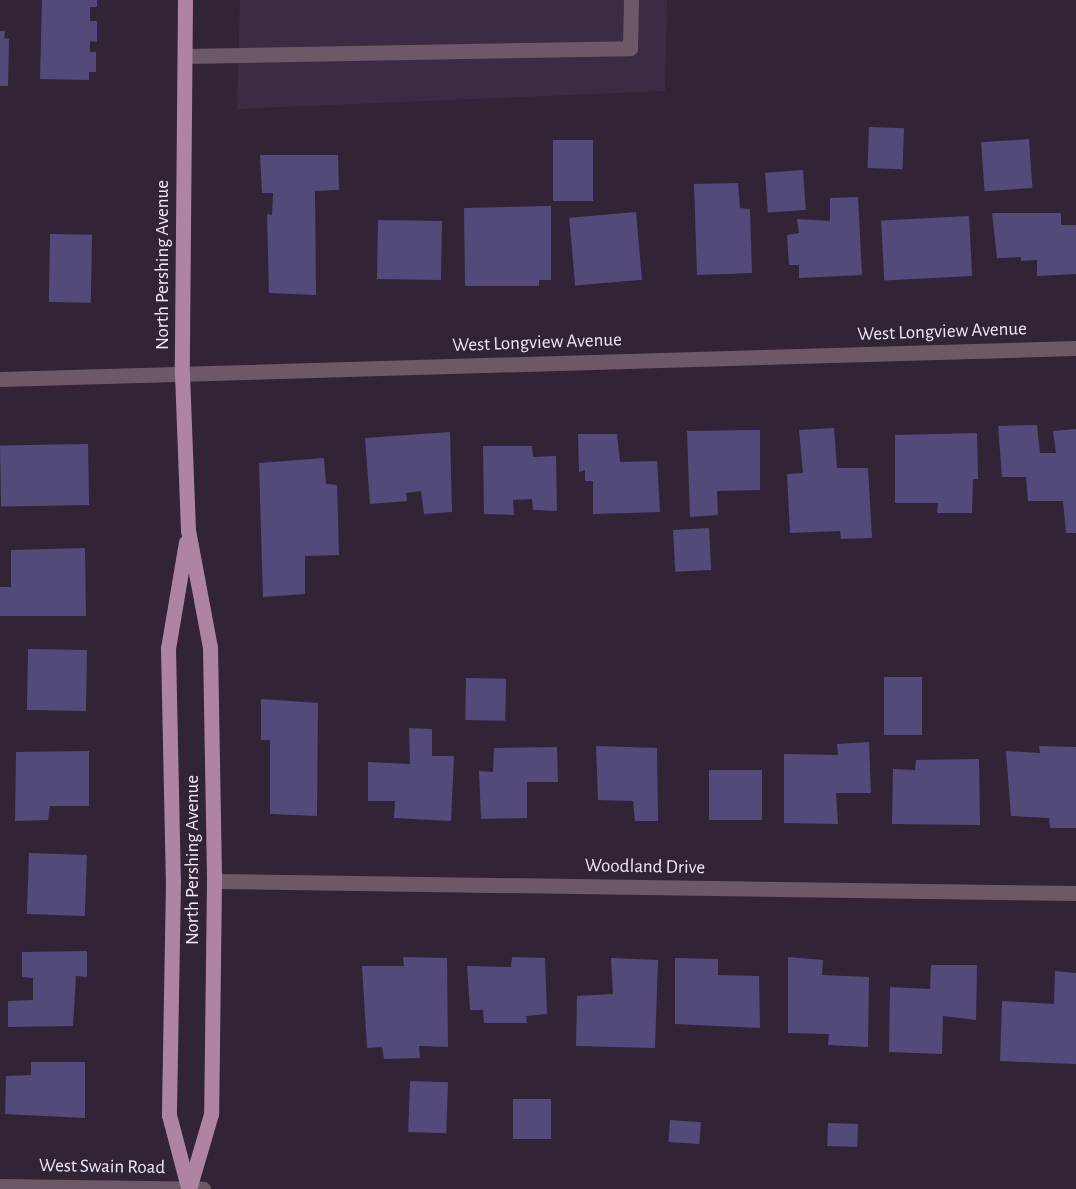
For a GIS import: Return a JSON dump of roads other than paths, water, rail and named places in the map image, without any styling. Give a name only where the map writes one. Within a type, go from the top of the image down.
[{"type":"main road","name":"North Pershing Avenue","points":[[185,0],[182,374],[188,530],[210,647],[214,881],[211,1114],[189,1189]]},
{"type":"main road","name":"North Pershing Avenue","points":[[188,530],[168,648],[173,881],[169,1115],[189,1189]]},
{"type":"street","points":[[185,56],[630,48],[631,0]]},
{"type":"street","name":"West Longview Avenue","points":[[0,380],[1076,348]]},
{"type":"street","name":"Woodland Drive","points":[[214,881],[1076,893]]},
{"type":"street","name":"West Swain Road","points":[[0,1186],[203,1189]]}]
